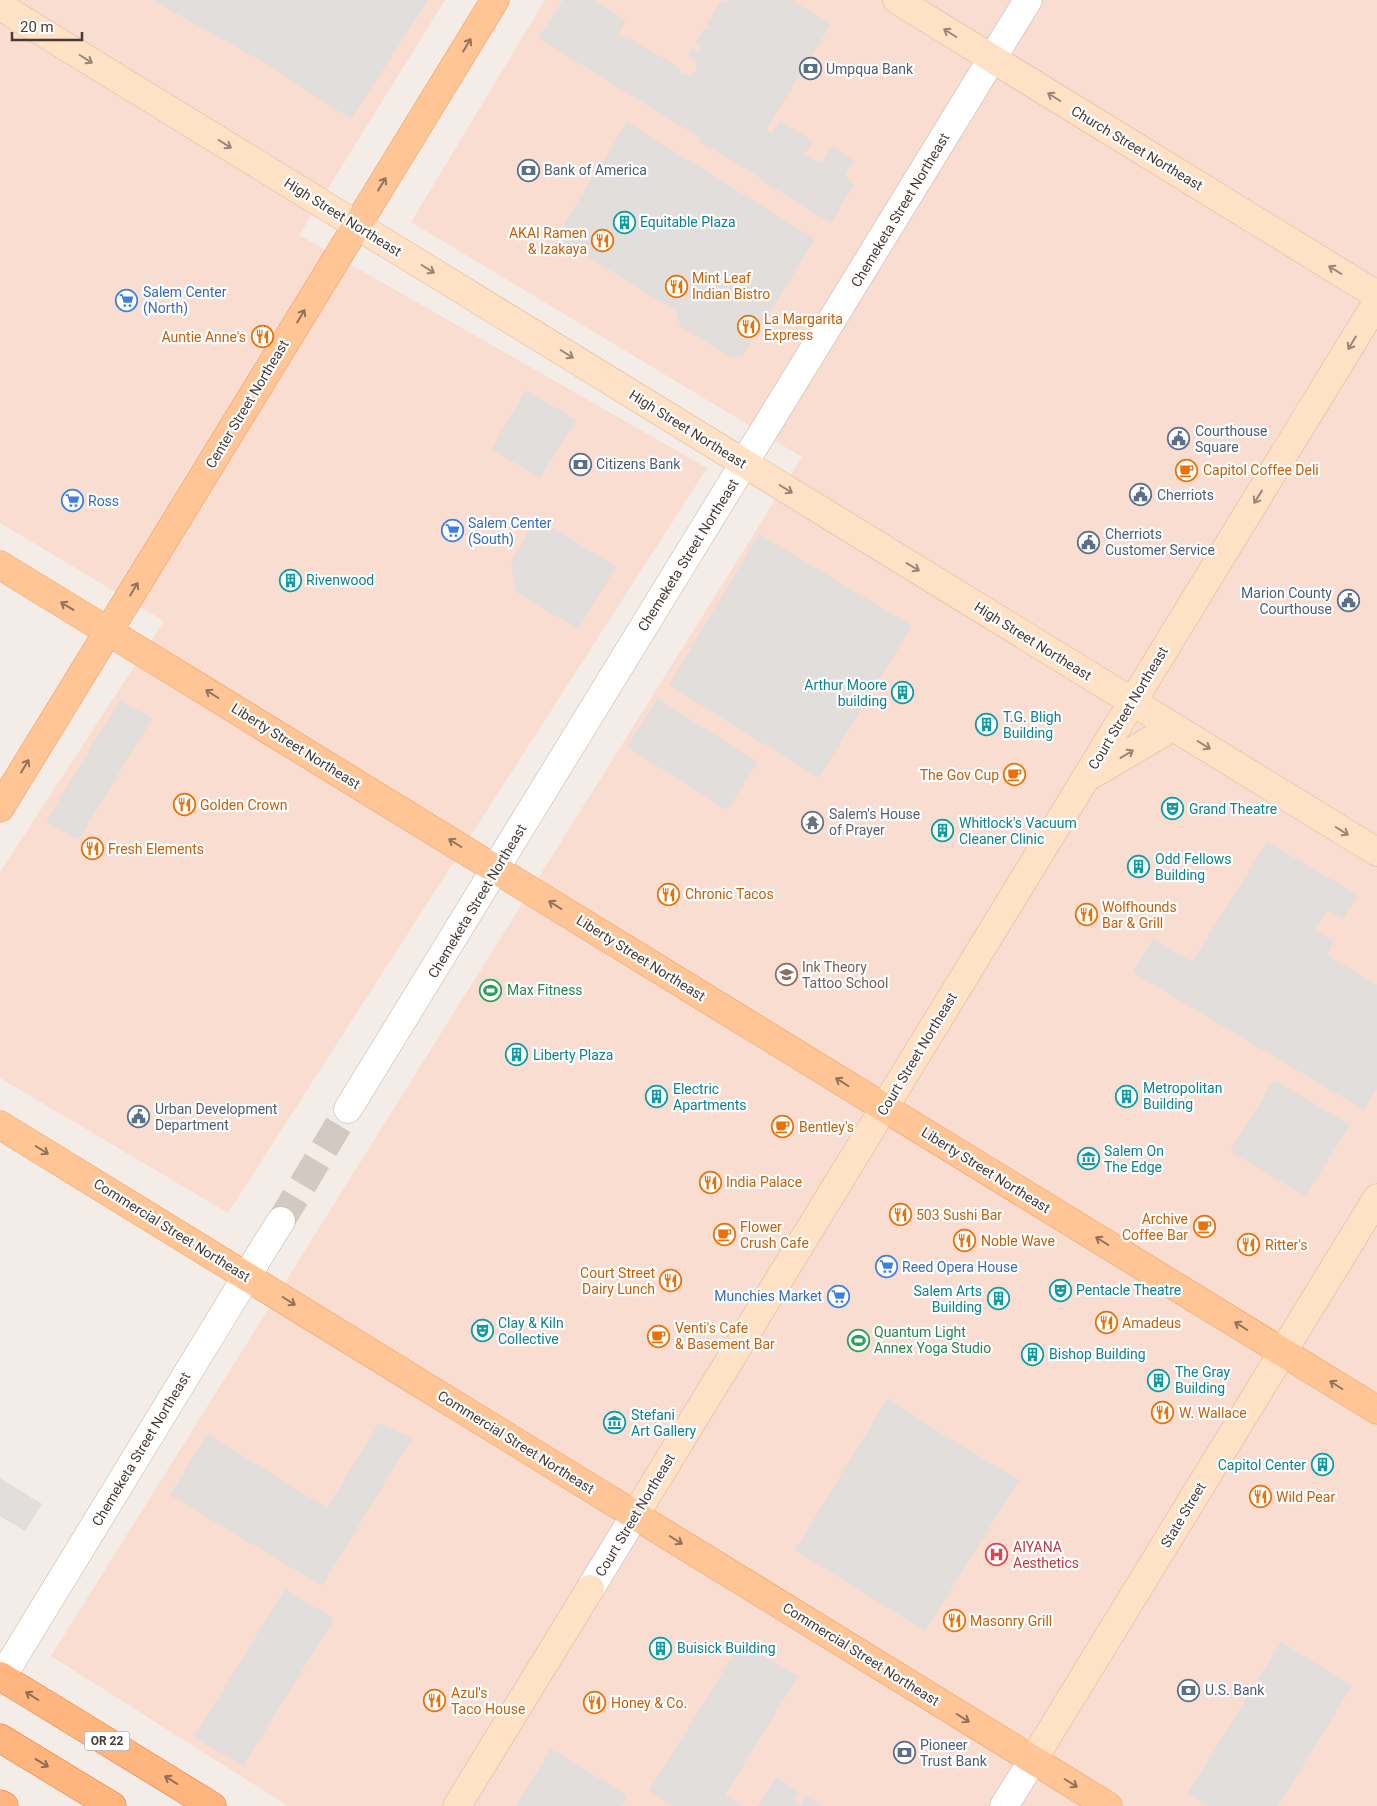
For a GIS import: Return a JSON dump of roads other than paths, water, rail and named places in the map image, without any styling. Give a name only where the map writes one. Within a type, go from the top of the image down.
[{"type":"highway","name":"OR 22","points":[[1,1676],[212,1806]]},
{"type":"highway","points":[[0,1738],[112,1806]]},
{"type":"highway","points":[[0,1804],[4,1806]]},
{"type":"main road","name":"Center Street Northeast","points":[[0,808],[495,0]]},
{"type":"main road","name":"Church Street Northeast","points":[[897,0],[1377,295]]},
{"type":"main road","name":"High Street Northeast","points":[[0,6],[1377,852]]},
{"type":"main road","name":"Court Street Northeast","points":[[635,1515],[1377,302]]},
{"type":"main road","name":"Liberty Street Northeast","points":[[0,565],[1377,1410]]},
{"type":"main road","points":[[1085,779],[1174,727]]},
{"type":"main road","name":"Commercial Street Northeast","points":[[0,1125],[1108,1806]]},
{"type":"main road","name":"State Street","points":[[1033,1760],[1377,1198]]},
{"type":"main road","name":"Court Street Northeast","points":[[457,1806],[590,1589]]},
{"type":"street","name":"Chemeketa Street Northeast","points":[[348,1110],[1028,0]]},
{"type":"street","name":"Chemeketa Street Northeast","points":[[1,1676],[274,1232]]},
{"type":"street","name":"Court Street Northeast","points":[[590,1589],[635,1515]]},
{"type":"street","name":"State Street","points":[[1004,1806],[1033,1760]]},
{"type":"tunnel","points":[[281,1221],[348,1109]]},
{"type":"place","name":"Umpqua Bank","points":[[810,69]]},
{"type":"place","name":"Bank of America","points":[[528,170]]},
{"type":"place","name":"Equitable Plaza","points":[[624,222]]},
{"type":"place","name":"AKAI Ramen & Izakaya","points":[[603,241]]},
{"type":"place","name":"Mint Leaf Indian Bistro","points":[[676,286]]},
{"type":"place","name":"Salem Center (North)","points":[[127,300]]},
{"type":"place","name":"La Margarita Express","points":[[748,327]]},
{"type":"place","name":"Auntie Anne's","points":[[262,337]]},
{"type":"place","name":"Courthouse Square","points":[[1179,439]]},
{"type":"place","name":"Citizens Bank","points":[[580,464]]},
{"type":"place","name":"Capitol Coffee Deli","points":[[1187,470]]},
{"type":"place","name":"Cherriots","points":[[1141,495]]},
{"type":"place","name":"Ross","points":[[72,501]]},
{"type":"place","name":"Salem Center (South)","points":[[452,531]]},
{"type":"place","name":"Cherriots Customer Service","points":[[1089,542]]},
{"type":"place","name":"Rivenwood","points":[[290,580]]},
{"type":"place","name":"Marion County Courthouse","points":[[1348,601]]},
{"type":"place","name":"Arthur Moore building","points":[[903,693]]},
{"type":"place","name":"T.G. Bligh Building","points":[[987,725]]},
{"type":"place","name":"The Gov Cup","points":[[1015,775]]},
{"type":"place","name":"Golden Crown","points":[[184,805]]},
{"type":"place","name":"Grand Theatre","points":[[1173,809]]},
{"type":"place","name":"Salem's House of Prayer","points":[[813,822]]},
{"type":"place","name":"Whitlock's Vacuum Cleaner Clinic","points":[[943,831]]},
{"type":"place","name":"Fresh Elements","points":[[92,849]]},
{"type":"place","name":"Odd Fellows Building","points":[[1139,867]]},
{"type":"place","name":"Chronic Tacos","points":[[669,894]]},
{"type":"place","name":"Wolfhounds Bar & Grill","points":[[1086,915]]},
{"type":"place","name":"Ink Theory Tattoo School","points":[[786,975]]},
{"type":"place","name":"Max Fitness","points":[[491,990]]},
{"type":"place","name":"Liberty Plaza","points":[[517,1055]]},
{"type":"place","name":"Metropolitan Building","points":[[1127,1096]]},
{"type":"place","name":"Electric Apartments","points":[[657,1097]]},
{"type":"place","name":"Urban Development Department","points":[[139,1117]]},
{"type":"place","name":"Bentley's","points":[[783,1127]]},
{"type":"place","name":"Salem On The Edge","points":[[1088,1159]]},
{"type":"place","name":"India Palace","points":[[710,1182]]},
{"type":"place","name":"503 Sushi Bar","points":[[900,1215]]},
{"type":"place","name":"Archive Coffee Bar","points":[[1204,1227]]},
{"type":"place","name":"Flower Crush Cafe","points":[[724,1235]]},
{"type":"place","name":"Noble Wave","points":[[965,1241]]},
{"type":"place","name":"Ritter's","points":[[1249,1245]]},
{"type":"place","name":"Reed Opera House","points":[[886,1267]]},
{"type":"place","name":"Court Street Dairy Lunch","points":[[671,1281]]},
{"type":"place","name":"Pentacle Theatre","points":[[1060,1290]]},
{"type":"place","name":"Munchies Market","points":[[838,1296]]},
{"type":"place","name":"Salem Arts Building","points":[[998,1299]]},
{"type":"place","name":"Amadeus","points":[[1106,1323]]},
{"type":"place","name":"Clay & Kiln Collective","points":[[482,1331]]},
{"type":"place","name":"Venti's Cafe & Basement Bar","points":[[659,1336]]},
{"type":"place","name":"Quantum Light Annex Yoga Studio","points":[[858,1340]]},
{"type":"place","name":"Bishop Building","points":[[1033,1354]]},
{"type":"place","name":"The Gray Building","points":[[1159,1380]]},
{"type":"place","name":"W. Wallace","points":[[1163,1413]]},
{"type":"place","name":"Stefani Art Gallery","points":[[615,1423]]},
{"type":"place","name":"Capitol Center","points":[[1322,1465]]},
{"type":"place","name":"Wild Pear","points":[[1260,1497]]},
{"type":"place","name":"AIYANA Aesthetics","points":[[997,1555]]},
{"type":"place","name":"Masonry Grill","points":[[954,1621]]},
{"type":"place","name":"Buisick Building","points":[[661,1648]]},
{"type":"place","name":"U.S. Bank","points":[[1189,1690]]},
{"type":"place","name":"Azul's Taco House","points":[[435,1701]]},
{"type":"place","name":"Honey & Co.","points":[[595,1703]]},
{"type":"place","name":"Pioneer Trust Bank","points":[[904,1753]]}]
